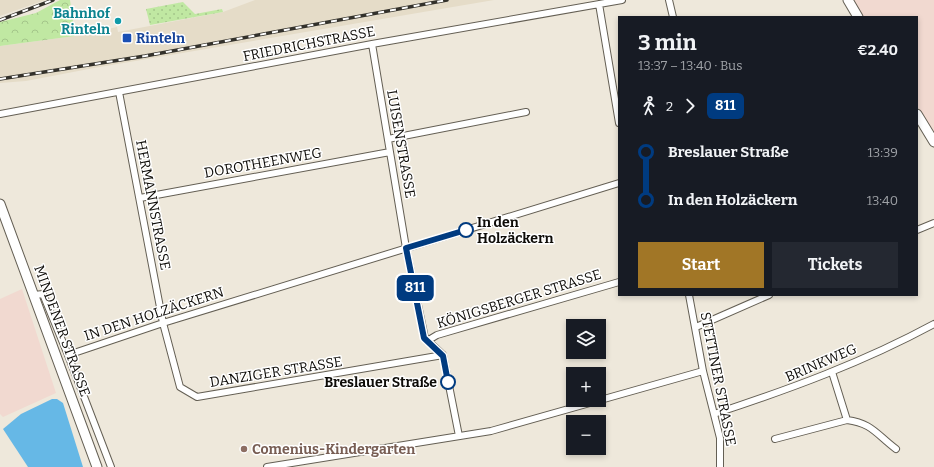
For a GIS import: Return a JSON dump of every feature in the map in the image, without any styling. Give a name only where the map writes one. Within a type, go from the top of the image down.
[{"type":"main road","points":[[848,0],[857,16]]},
{"type":"main road","points":[[918,116],[934,142]]},
{"type":"main road","name":"MINDENER STRASSE","points":[[0,204],[97,467]]},
{"type":"street","name":"FRIEDRICHSTRASSE","points":[[0,114],[372,44],[622,0]]},
{"type":"street","points":[[669,0],[674,16]]},
{"type":"street","points":[[599,4],[618,117]]},
{"type":"street","name":"LUISENSTRASSE","points":[[372,44],[406,248]]},
{"type":"street","name":"HERMANNSTRASSE","points":[[119,92],[163,323]]},
{"type":"street","points":[[388,139],[526,112]]},
{"type":"street","name":"DOROTHEENWEG","points":[[140,198],[390,152]]},
{"type":"street","name":"IN DEN HOLZÄCKERN","points":[[68,355],[163,323],[618,183]]},
{"type":"street","points":[[918,230],[934,223]]},
{"type":"street","points":[[406,248],[424,338],[443,356],[459,436]]},
{"type":"street","name":"KÖNIGSBERGER STRASSE","points":[[427,341],[437,335],[618,282]]},
{"type":"street","points":[[34,295],[43,294],[111,467]]},
{"type":"street","name":"STETTINER STRASSE","points":[[689,296],[703,371],[721,450],[720,467]]},
{"type":"street","points":[[696,327],[767,296]]},
{"type":"street","name":"DANZIGER STRASSE","points":[[163,323],[180,387],[197,397],[443,356]]},
{"type":"street","name":"BRINKWEG","points":[[714,414],[781,392],[832,372],[911,337],[934,324]]},
{"type":"street","points":[[267,467],[491,430],[703,371]]},
{"type":"street","points":[[832,372],[847,420]]},
{"type":"street","points":[[775,439],[847,420],[862,422],[871,427],[896,449]]},
{"type":"shaded area","points":[[0,0],[45,0],[0,16]]},
{"type":"shaded area","points":[[255,0],[494,0],[94,68],[26,81],[0,83],[0,46],[75,36],[117,27],[118,32],[223,12]]},
{"type":"shaded area","points":[[852,0],[934,0],[934,134],[918,108],[918,16],[862,16]]},
{"type":"shaded area","points":[[22,289],[56,393],[3,417],[0,414],[0,299]]},
{"type":"green space","points":[[60,0],[70,0],[75,36],[0,46],[0,22],[36,13]]},
{"type":"green space","points":[[183,2],[195,14],[222,9],[223,12],[150,25],[146,9]]},
{"type":"water","points":[[52,399],[57,399],[63,403],[83,467],[28,467],[3,429],[21,414]]},
{"type":"railway","points":[[0,20],[53,0]]},
{"type":"railway","points":[[0,79],[145,56],[447,0]]},
{"type":"bus line","name":"811","points":[[448,382],[443,356],[424,338],[406,248],[466,230]]},
{"type":"place","name":"Bahnhof Rinteln","points":[[118,21]]},
{"type":"place","name":"Rinteln","points":[[127,38]]},
{"type":"place","name":"In den Holzäckern","points":[[466,230]]},
{"type":"place","name":"Breslauer Straße","points":[[448,382]]},
{"type":"place","name":"Comenius-Kindergarten","points":[[244,449]]}]
